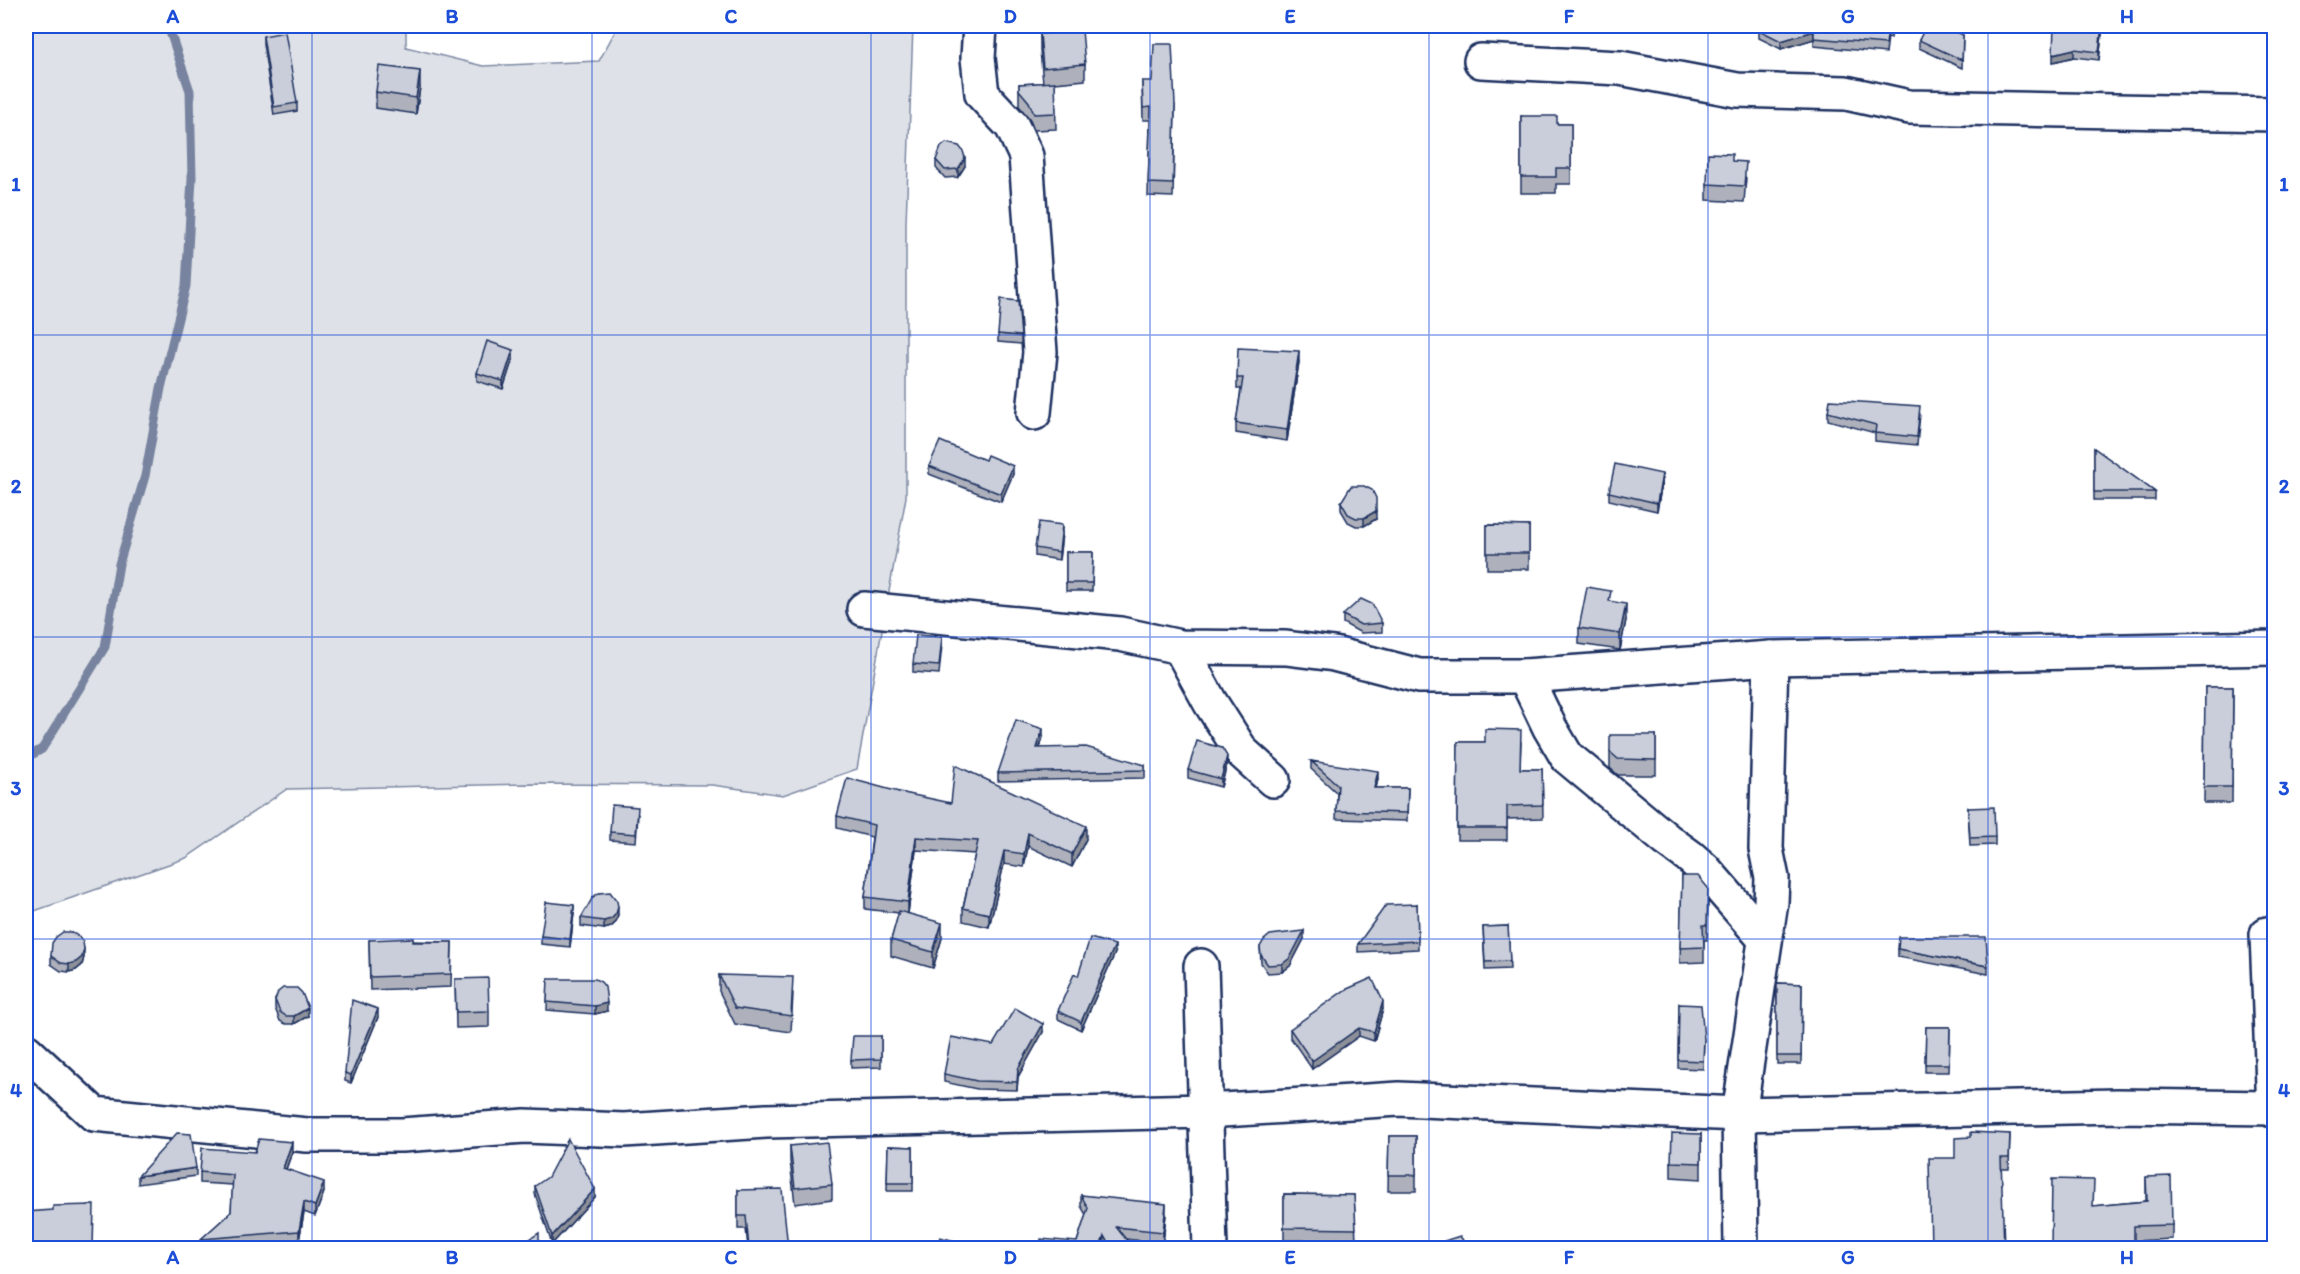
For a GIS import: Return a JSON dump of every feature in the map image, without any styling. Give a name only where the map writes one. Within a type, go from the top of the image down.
[{"type":"street","points":[[980,26],[978,58],[982,94],[1012,126],[1026,156],[1040,352],[1034,413]]},
{"type":"street","points":[[1481,61],[1620,68],[1737,90],[1846,93],[1909,107],[2274,114]]},
{"type":"street","points":[[864,609],[1120,634],[1180,647],[1286,648],[1334,654],[1419,676],[1525,676],[1771,657],[2274,648]]},
{"type":"street","points":[[1180,647],[1210,702],[1242,752],[1273,780]]},
{"type":"street","points":[[1741,1248],[1739,1114],[1771,902],[1772,879],[1766,849],[1771,657]]},
{"type":"street","points":[[1525,676],[1567,758],[1705,870],[1765,939]]},
{"type":"street","points":[[26,1051],[94,1114],[307,1135],[402,1135],[525,1126],[624,1130],[766,1121],[1206,1111],[1399,1099],[1739,1114],[2117,1106],[2274,1109],[2267,934]]},
{"type":"street","points":[[1201,966],[1210,1248]]},
{"type":"shaded area","points":[[26,26],[406,26],[406,47],[483,66],[599,61],[618,26],[913,26],[906,223],[906,497],[857,769],[783,795],[712,785],[528,784],[287,789],[186,858],[26,914]]},
{"type":"building","points":[[1759,26],[1892,26],[1891,30],[1888,29],[1886,44],[1814,38],[1814,31],[1781,41],[1759,30]]},
{"type":"building","points":[[1926,26],[1944,26],[1963,35],[1962,60],[1919,40]]},
{"type":"building","points":[[2054,26],[2102,26],[2099,52],[2074,49],[2053,54]]},
{"type":"building","points":[[1082,30],[1085,64],[1043,68],[1040,34]]},
{"type":"building","points":[[285,32],[297,103],[274,107],[263,36]]},
{"type":"building","points":[[1154,44],[1172,44],[1175,105],[1173,184],[1148,183],[1151,107],[1143,108],[1142,81],[1152,81]]},
{"type":"building","points":[[379,66],[420,71],[416,98],[376,92]]},
{"type":"building","points":[[1055,82],[1056,113],[1034,114],[1029,102],[1019,90],[1019,84]]},
{"type":"building","points":[[1521,116],[1557,116],[1557,124],[1571,124],[1571,168],[1556,168],[1556,177],[1521,177]]},
{"type":"building","points":[[946,143],[959,146],[963,151],[965,158],[958,169],[945,170],[936,160],[941,147]]},
{"type":"building","points":[[1708,153],[1732,154],[1732,161],[1746,162],[1744,186],[1707,184]]},
{"type":"building","points":[[1001,299],[1018,301],[1021,336],[998,334]]},
{"type":"building","points":[[487,341],[513,350],[503,381],[477,373]]},
{"type":"building","points":[[1238,348],[1299,351],[1287,430],[1236,423],[1243,378],[1237,378]]},
{"type":"building","points":[[1830,400],[1920,406],[1917,437],[1875,433],[1876,425],[1828,412]]},
{"type":"building","points":[[940,441],[985,460],[987,455],[1013,466],[1001,494],[929,466]]},
{"type":"building","points":[[2094,448],[2155,492],[2094,492]]},
{"type":"building","points":[[1615,464],[1662,474],[1657,503],[1609,492]]},
{"type":"building","points":[[1351,486],[1364,486],[1372,490],[1376,498],[1376,511],[1364,518],[1356,518],[1348,514],[1341,502]]},
{"type":"building","points":[[1039,522],[1062,525],[1059,552],[1035,548]]},
{"type":"building","points":[[1487,525],[1529,526],[1529,553],[1487,553]]},
{"type":"building","points":[[1066,552],[1093,552],[1092,583],[1066,583]]},
{"type":"building","points":[[1587,587],[1611,591],[1609,601],[1626,604],[1620,634],[1579,628]]},
{"type":"building","points":[[1361,599],[1372,604],[1382,623],[1361,625],[1343,615]]},
{"type":"building","points":[[916,635],[942,637],[939,666],[913,664]]},
{"type":"building","points":[[2205,687],[2233,687],[2232,787],[2204,787]]},
{"type":"building","points":[[1016,720],[1043,729],[1037,748],[1086,747],[1145,765],[1145,770],[998,773]]},
{"type":"building","points":[[1485,729],[1521,730],[1520,769],[1542,769],[1543,805],[1507,806],[1507,828],[1457,828],[1458,742],[1485,742]]},
{"type":"building","points":[[1610,735],[1656,735],[1656,760],[1618,759],[1610,752]]},
{"type":"building","points":[[1197,741],[1222,748],[1227,756],[1221,779],[1188,770]]},
{"type":"building","points":[[1311,761],[1378,771],[1374,788],[1408,788],[1407,813],[1336,811],[1338,785]]},
{"type":"building","points":[[955,765],[1086,826],[1072,854],[1028,833],[1024,854],[1004,851],[989,914],[963,908],[978,841],[916,837],[908,902],[865,897],[874,825],[837,816],[847,778],[951,803]]},
{"type":"building","points":[[612,805],[638,807],[636,834],[610,832]]},
{"type":"building","points":[[1994,807],[1995,837],[1970,838],[1968,808]]},
{"type":"building","points":[[1682,876],[1698,876],[1708,888],[1707,925],[1703,925],[1704,947],[1680,948]]},
{"type":"building","points":[[610,892],[617,901],[618,907],[611,919],[604,921],[581,918],[593,897],[599,893]]},
{"type":"building","points":[[546,902],[574,905],[570,939],[541,936]]},
{"type":"building","points":[[1417,904],[1418,941],[1358,944],[1386,905]]},
{"type":"building","points":[[899,911],[942,923],[933,952],[891,940]]},
{"type":"building","points":[[1508,926],[1510,961],[1485,962],[1483,927]]},
{"type":"building","points":[[1304,931],[1290,958],[1282,964],[1268,965],[1261,955],[1260,947],[1264,940],[1270,935]]},
{"type":"building","points":[[63,932],[71,932],[83,942],[82,957],[76,962],[61,963],[51,956],[52,943]]},
{"type":"building","points":[[1899,937],[1986,937],[1988,966],[1898,949]]},
{"type":"building","points":[[413,938],[413,942],[452,942],[451,974],[370,977],[369,940]]},
{"type":"building","points":[[1090,938],[1115,945],[1081,1022],[1058,1011],[1074,974],[1078,976]]},
{"type":"building","points":[[719,975],[793,977],[791,1016],[735,1008]]},
{"type":"building","points":[[488,978],[489,1011],[456,1012],[455,979]]},
{"type":"building","points":[[1372,978],[1383,1001],[1374,1032],[1359,1028],[1312,1061],[1290,1029],[1345,990]]},
{"type":"building","points":[[548,979],[595,979],[605,987],[607,1003],[595,1006],[547,1002]]},
{"type":"building","points":[[1777,983],[1802,984],[1801,1056],[1777,1056]]},
{"type":"building","points":[[283,988],[297,988],[302,993],[308,1008],[294,1016],[286,1016],[280,1012],[275,1000],[278,992]]},
{"type":"building","points":[[352,1000],[378,1009],[351,1075],[345,1073]]},
{"type":"building","points":[[1679,1004],[1701,1005],[1703,1061],[1678,1060]]},
{"type":"building","points":[[1015,1008],[1043,1024],[1018,1069],[1017,1082],[977,1081],[944,1074],[951,1037],[993,1045]]},
{"type":"building","points":[[1926,1027],[1950,1027],[1949,1064],[1925,1064]]},
{"type":"building","points":[[853,1036],[881,1036],[881,1059],[851,1060]]},
{"type":"building","points":[[1971,1132],[2010,1134],[2009,1158],[2001,1158],[2004,1248],[1931,1248],[1929,1158],[1955,1158],[1955,1138],[1971,1137]]},
{"type":"building","points":[[177,1133],[191,1134],[196,1168],[138,1176]]},
{"type":"building","points":[[1672,1133],[1701,1134],[1701,1163],[1671,1162]]},
{"type":"building","points":[[1389,1136],[1416,1136],[1416,1175],[1388,1175]]},
{"type":"building","points":[[259,1139],[292,1142],[283,1168],[324,1182],[315,1206],[304,1202],[299,1231],[201,1239],[231,1212],[233,1175],[200,1172],[202,1148],[255,1152]]},
{"type":"building","points":[[568,1139],[595,1189],[552,1236],[535,1186],[548,1177]]},
{"type":"building","points":[[827,1142],[832,1184],[795,1188],[790,1146]]},
{"type":"building","points":[[888,1146],[913,1147],[913,1183],[887,1183]]},
{"type":"building","points":[[2171,1176],[2172,1225],[2134,1226],[2134,1248],[2051,1248],[2052,1179],[2094,1180],[2093,1206],[2147,1201],[2146,1177]]},
{"type":"building","points":[[782,1189],[788,1248],[749,1248],[746,1216],[738,1216],[738,1190]]},
{"type":"building","points":[[1284,1194],[1354,1195],[1356,1229],[1284,1228]]},
{"type":"building","points":[[1081,1195],[1166,1204],[1163,1232],[1116,1227],[1133,1248],[1111,1248],[1104,1236],[1100,1248],[1040,1248],[1041,1239],[1077,1242],[1088,1208]]},
{"type":"building","points":[[94,1205],[93,1248],[26,1248],[26,1212],[53,1210],[53,1206]]},
{"type":"building","points":[[539,1233],[539,1248],[517,1248],[518,1247]]},
{"type":"building","points":[[1460,1236],[1468,1248],[1443,1248],[1444,1241]]},
{"type":"building","points":[[940,1237],[967,1244],[966,1248],[936,1248]]},
{"type":"building","points":[[367,1244],[380,1247],[380,1248],[359,1248]]},
{"type":"waterway","points":[[26,758],[42,749],[105,647],[119,564],[145,476],[161,388],[186,286],[192,178],[190,91],[168,26]]}]
